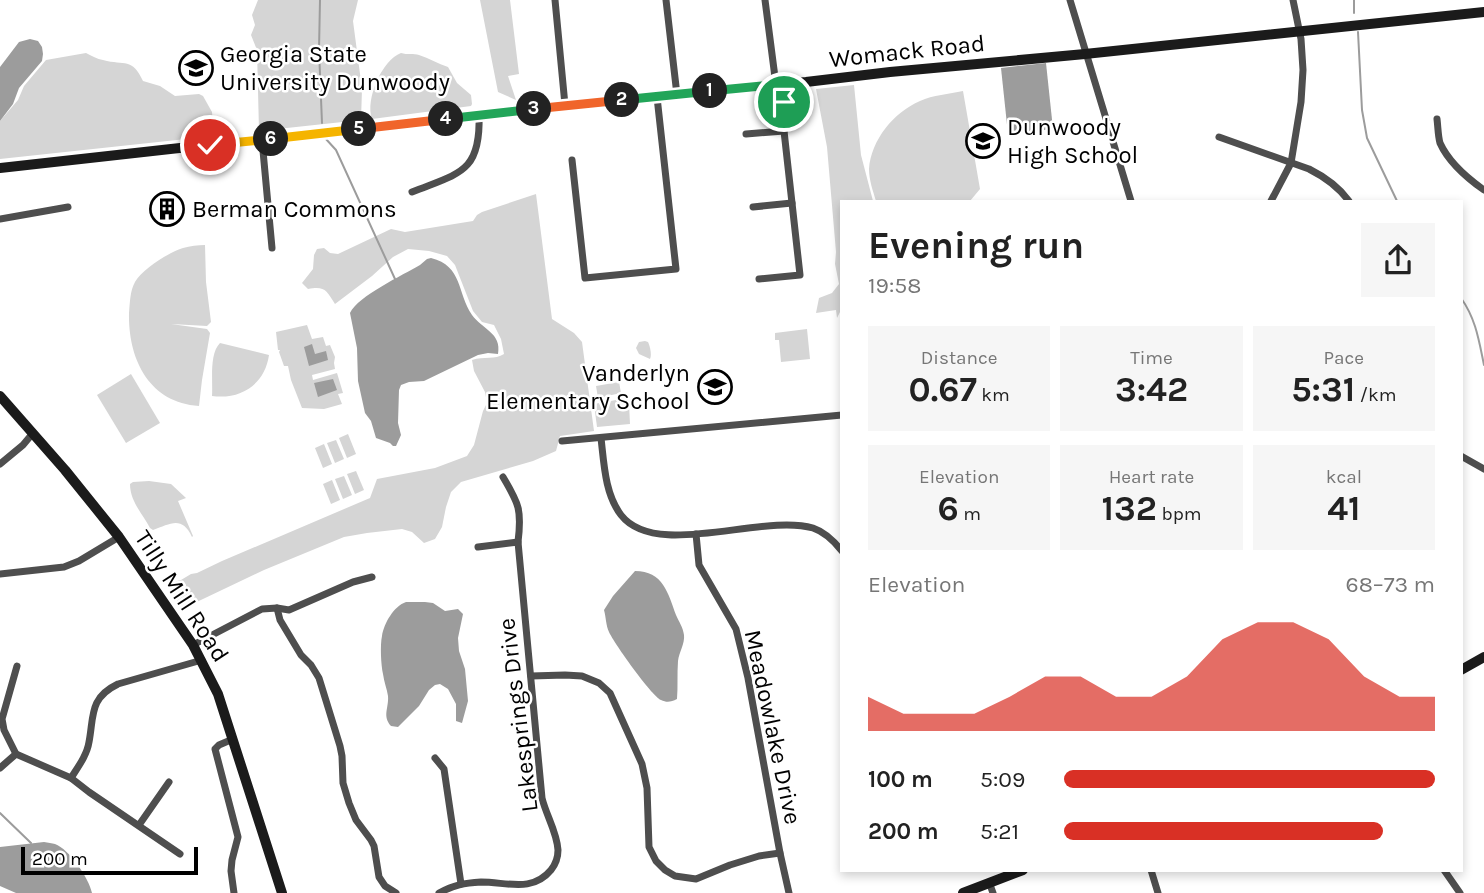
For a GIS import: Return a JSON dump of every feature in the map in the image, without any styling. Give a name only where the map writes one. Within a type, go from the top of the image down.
[{"type":"street","points":[[555,0],[565,106]]},
{"type":"street","points":[[666,0],[677,95]]},
{"type":"street","points":[[759,279],[800,275],[784,131],[777,109],[782,91],[777,85],[765,0]]},
{"type":"street","points":[[1070,0],[1131,200]]},
{"type":"street","points":[[1272,200],[1291,163],[1301,102],[1303,70],[1300,32],[1293,0]]},
{"type":"street","name":"Womack Road","points":[[0,168],[479,115],[1484,12]]},
{"type":"street","points":[[572,160],[585,278],[676,270],[657,97]]},
{"type":"street","points":[[412,191],[453,175],[473,160],[479,142],[479,115]]},
{"type":"street","points":[[1437,119],[1440,141],[1447,154],[1457,168],[1484,190]]},
{"type":"street","points":[[746,134],[784,131]]},
{"type":"street","points":[[1219,137],[1323,176],[1348,200]]},
{"type":"street","points":[[262,140],[272,248]]},
{"type":"street","points":[[753,206],[792,203]]},
{"type":"street","points":[[0,219],[68,207]]},
{"type":"street","name":"Tilly Mill Road","points":[[0,396],[119,537],[202,660],[218,694],[282,893]]},
{"type":"street","points":[[562,441],[840,415]]},
{"type":"street","points":[[0,464],[33,433]]},
{"type":"street","points":[[601,438],[608,488],[620,514],[630,525],[641,531],[654,534],[696,534],[780,525],[796,526],[813,528],[828,536],[840,549]]},
{"type":"street","points":[[1463,457],[1484,470]]},
{"type":"street","name":"Lakesprings Drive","points":[[439,893],[461,884],[493,883],[513,888],[533,886],[550,873],[558,852],[542,797],[518,542],[520,512],[503,477]]},
{"type":"street","name":"Meadowlake Drive","points":[[696,534],[699,565],[736,629],[748,678],[789,893]]},
{"type":"street","points":[[0,574],[64,567],[119,537]]},
{"type":"street","points":[[478,547],[518,542]]},
{"type":"street","points":[[193,645],[262,609],[289,610],[353,582],[372,578]]},
{"type":"street","points":[[277,608],[280,620],[301,655],[319,678],[340,746],[343,783],[349,803],[356,820],[374,846],[379,877],[385,886],[396,893]]},
{"type":"street","points":[[1463,669],[1484,657]]},
{"type":"street","points":[[71,778],[89,743],[92,714],[108,689],[202,660]]},
{"type":"street","points":[[18,666],[2,719],[4,730],[16,754],[71,778],[180,854]]},
{"type":"street","points":[[531,676],[582,676],[599,683],[610,692],[642,764],[647,789],[649,847],[656,861],[665,870],[675,876],[696,879],[759,856],[780,853]]},
{"type":"street","points":[[233,739],[215,749],[238,837],[231,871],[234,893]]},
{"type":"street","points":[[0,768],[16,754]]},
{"type":"street","points":[[435,758],[444,769],[461,884]]},
{"type":"street","points":[[139,825],[169,782]]},
{"type":"street","points":[[963,893],[1017,872]]},
{"type":"street","points":[[1152,872],[1158,893]]},
{"type":"street","points":[[1445,872],[1460,893]]},
{"type":"street","points":[[989,882],[993,893]]},
{"type":"shaded area","points":[[258,0],[358,0],[353,21],[362,89],[361,120],[259,131],[257,50],[251,35],[255,25],[252,15]]},
{"type":"shaded area","points":[[480,0],[510,0],[519,74],[508,76],[516,100],[498,92]]},
{"type":"shaded area","points":[[30,39],[38,41],[42,47],[42,61],[19,88],[13,104],[0,121],[0,67],[19,42]]},
{"type":"shaded area","points":[[86,53],[101,60],[131,65],[143,81],[160,86],[175,96],[203,96],[212,112],[214,136],[0,159],[0,121],[18,100],[24,86],[46,60]]},
{"type":"shaded area","points":[[401,53],[419,55],[448,67],[457,83],[471,95],[471,106],[372,119],[371,101],[377,81],[387,63]]},
{"type":"shaded area","points":[[1046,63],[1053,129],[1008,134],[1001,68]]},
{"type":"shaded area","points":[[854,85],[861,155],[873,200],[840,200],[840,312],[837,318],[836,310],[816,313],[819,298],[832,293],[839,284],[835,264],[827,147],[816,89]]},
{"type":"shaded area","points":[[963,91],[980,189],[971,200],[876,200],[869,169],[879,138],[901,112],[920,101]]},
{"type":"shaded area","points":[[536,194],[552,319],[574,333],[582,342],[594,431],[560,436],[556,451],[533,461],[461,482],[451,492],[442,527],[435,539],[424,543],[412,532],[402,529],[344,537],[264,570],[182,609],[169,583],[370,498],[377,479],[435,468],[467,456],[474,445],[487,403],[472,360],[504,354],[494,325],[482,322],[473,311],[455,265],[447,256],[408,249],[393,257],[335,304],[324,290],[308,289],[302,283],[313,269],[317,249],[324,248],[330,253],[338,254],[391,229],[405,232],[473,221],[482,212]]},
{"type":"shaded area","points":[[205,245],[211,322],[207,326],[171,324],[207,329],[210,333],[199,406],[167,397],[145,376],[132,347],[129,313],[133,285],[144,272],[177,250]]},
{"type":"shaded area","points":[[431,258],[449,267],[454,274],[472,315],[497,341],[498,354],[478,355],[424,381],[401,385],[398,423],[401,435],[396,446],[393,446],[376,438],[371,421],[365,413],[358,381],[357,348],[350,313],[371,293]]},
{"type":"shaded area","points":[[307,325],[312,339],[323,337],[335,357],[335,369],[312,375],[313,380],[337,373],[343,393],[338,394],[342,404],[324,409],[302,408],[288,366],[284,366],[278,350],[276,332]]},
{"type":"shaded area","points":[[807,329],[810,359],[781,362],[779,340],[775,340],[775,333]]},
{"type":"shaded area","points":[[639,342],[648,342],[650,359],[639,354],[636,348]]},
{"type":"shaded area","points":[[220,343],[269,355],[267,365],[257,382],[242,392],[223,397],[212,396],[214,354]]},
{"type":"shaded area","points":[[312,344],[315,354],[326,351],[328,360],[309,366],[304,347]]},
{"type":"shaded area","points":[[131,374],[160,423],[126,443],[97,395]]},
{"type":"shaded area","points":[[333,379],[337,390],[318,397],[314,383]]},
{"type":"shaded area","points":[[619,382],[621,393],[598,398],[596,386]]},
{"type":"shaded area","points":[[616,400],[629,404],[630,424],[597,427],[594,404]]},
{"type":"shaded area","points":[[348,434],[356,454],[347,458],[339,438]]},
{"type":"shaded area","points":[[336,440],[344,459],[335,463],[327,443]]},
{"type":"shaded area","points":[[324,444],[332,464],[323,468],[315,448]]},
{"type":"shaded area","points":[[356,471],[364,490],[355,494],[347,474]]},
{"type":"shaded area","points":[[344,476],[352,495],[343,499],[335,479]]},
{"type":"shaded area","points":[[332,480],[340,500],[331,504],[323,484]]},
{"type":"shaded area","points":[[149,481],[171,484],[186,498],[178,501],[192,537],[180,524],[170,524],[153,530],[150,528],[134,501],[130,484]]},
{"type":"shaded area","points":[[635,571],[652,575],[663,585],[683,632],[684,642],[678,661],[677,699],[671,701],[661,700],[649,689],[618,647],[607,627],[604,610]]},
{"type":"shaded area","points":[[406,602],[433,603],[445,611],[458,609],[463,614],[458,638],[468,701],[462,723],[456,721],[456,704],[448,689],[440,684],[429,690],[419,706],[398,727],[391,726],[388,722],[388,696],[383,677],[381,640],[390,616],[397,607]]},
{"type":"shaded area","points":[[44,842],[55,844],[72,858],[87,880],[92,893],[16,893],[0,886],[0,847]]},
{"type":"waterway","points":[[320,0],[322,123]]},
{"type":"waterway","points":[[1354,0],[1354,13]]},
{"type":"waterway","points":[[1358,32],[1362,110],[1367,138],[1397,200]]},
{"type":"waterway","points":[[325,138],[336,150],[395,279]]},
{"type":"waterway","points":[[1463,301],[1474,322],[1484,365]]},
{"type":"waterway","points":[[0,813],[31,843]]},
{"type":"place","name":"Georgia State University Dunwoody","points":[[196,68]]},
{"type":"place","name":"Dunwoody High School","points":[[983,141]]},
{"type":"place","name":"Berman Commons","points":[[167,209]]},
{"type":"place","name":"Vanderlyn Elementary School","points":[[715,387]]},
{"type":"route","points":[[210,145],[772,85],[776,97],[783,96],[784,102]]}]
